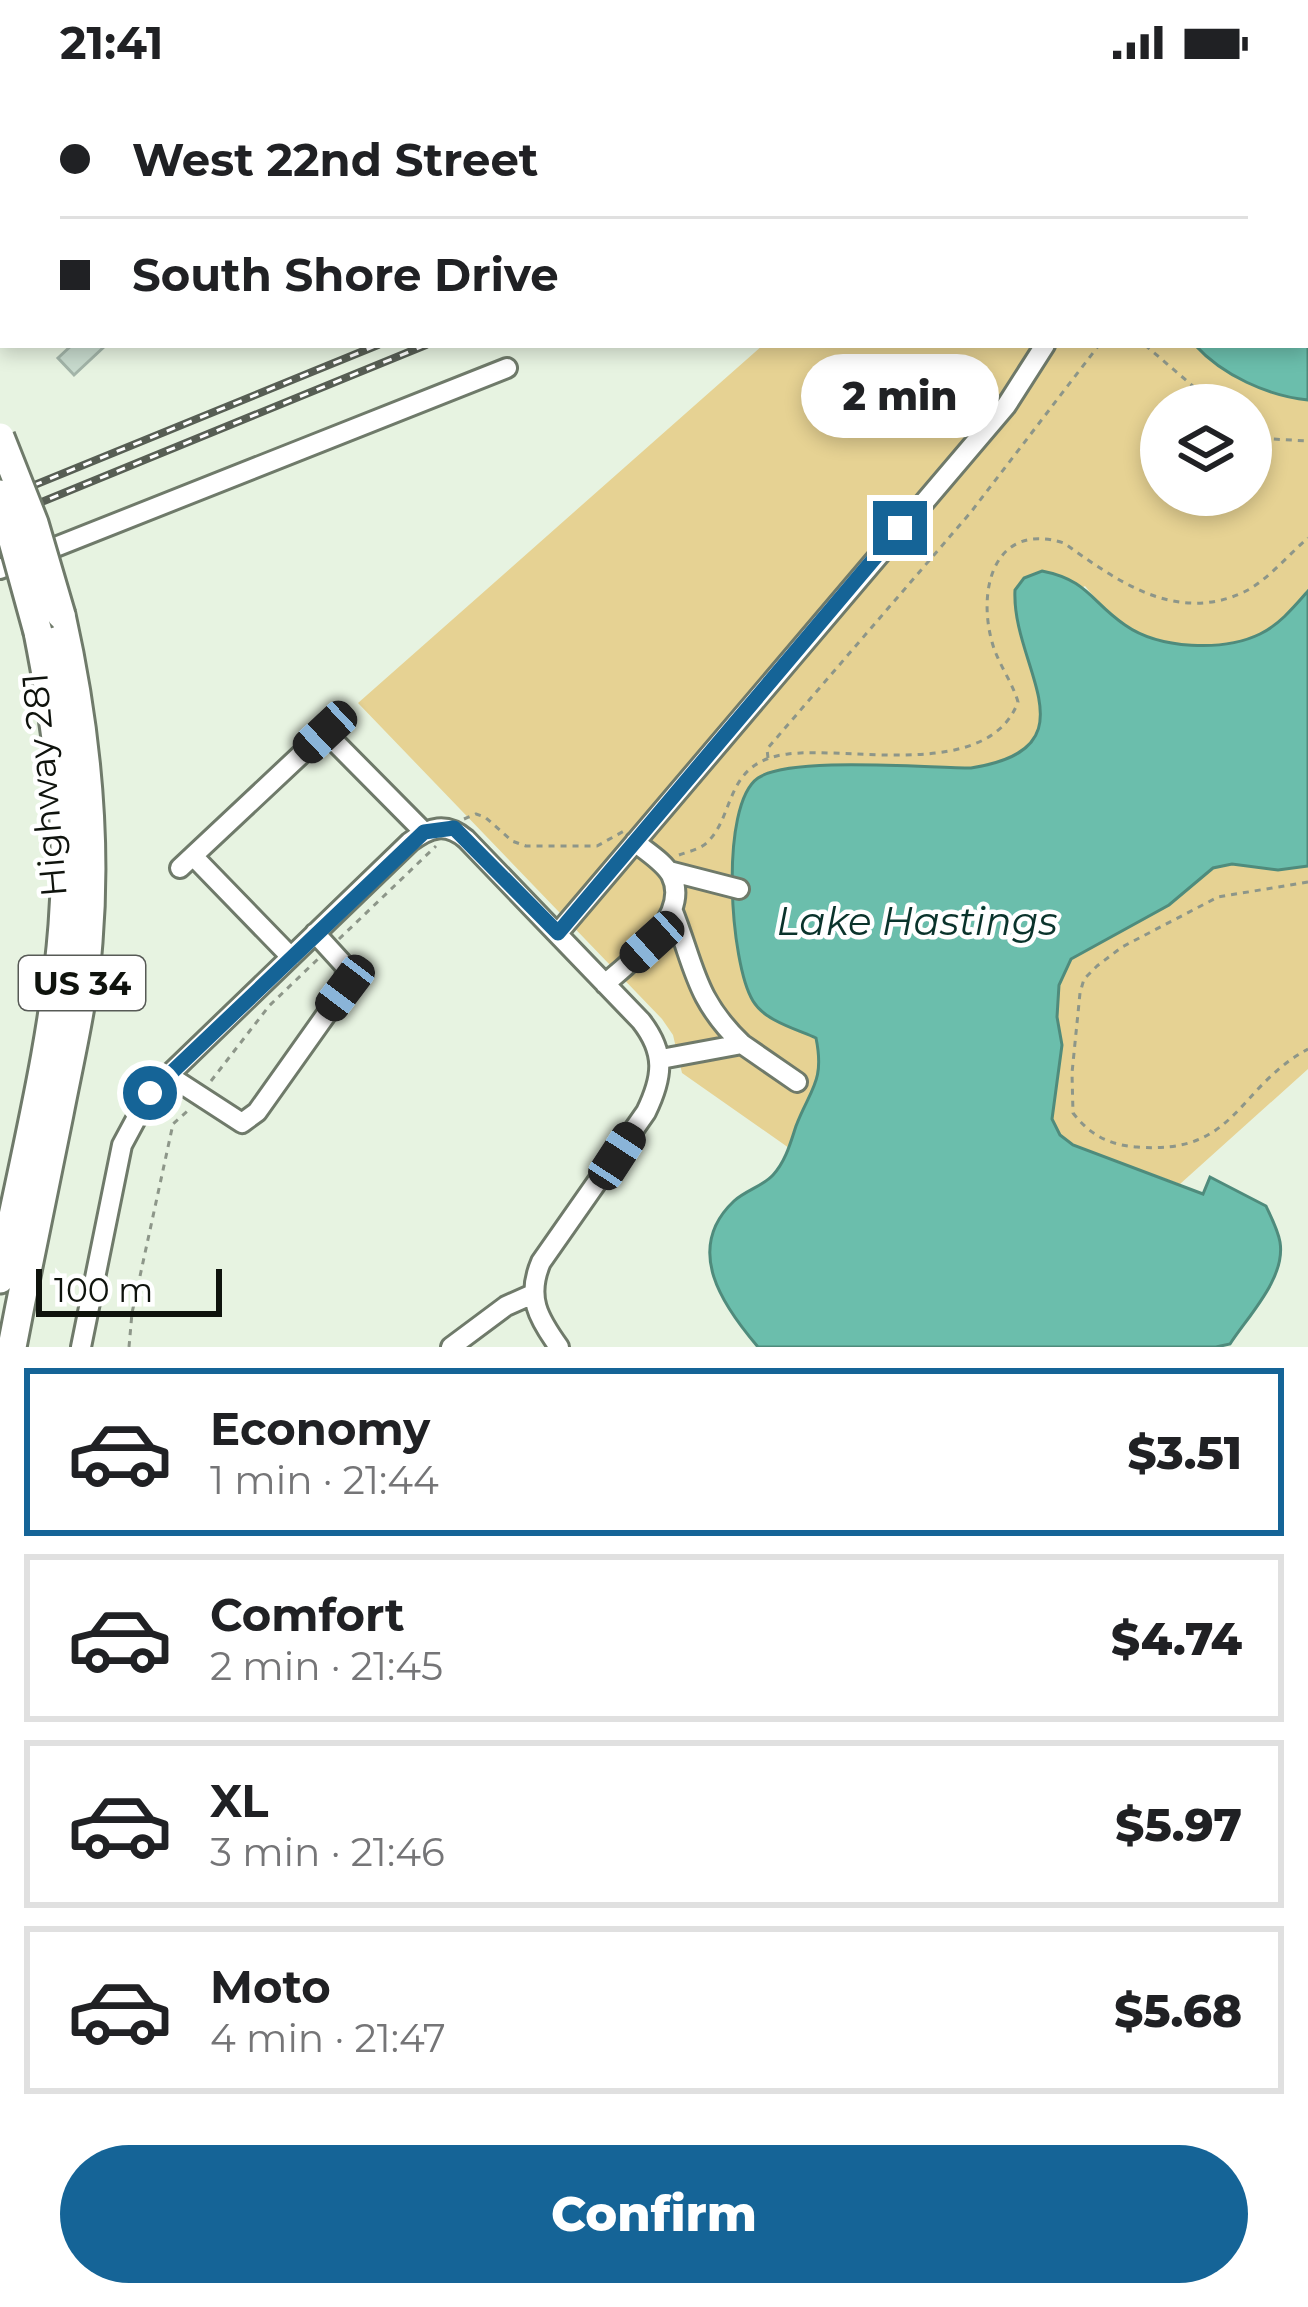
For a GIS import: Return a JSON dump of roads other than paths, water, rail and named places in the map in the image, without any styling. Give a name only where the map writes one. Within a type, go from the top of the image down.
[{"type":"highway","name":"Highway 281","points":[[0,437],[39,537],[61,780],[63,923],[43,1064],[0,1279]]},
{"type":"highway","name":"Highway 281","points":[[0,494],[80,706],[92,842],[88,946],[11,1347]]},
{"type":"street","points":[[558,933],[1006,406],[1043,348]]},
{"type":"street","points":[[0,569],[507,368]]},
{"type":"street","points":[[290,957],[186,862],[325,732],[419,836]]},
{"type":"street","points":[[81,1347],[122,1145],[150,1093],[419,836],[454,828],[652,1035],[661,1059],[659,1085],[646,1112],[541,1262],[533,1294],[540,1321],[559,1347]]},
{"type":"street","points":[[635,842],[665,867],[674,882],[672,909],[701,994],[718,1021],[797,1082]]},
{"type":"street","points":[[665,867],[739,889]]},
{"type":"street","points":[[605,984],[652,942],[672,909]]},
{"type":"street","points":[[168,1075],[242,1124],[257,1112],[345,988],[346,967],[315,933]]},
{"type":"street","points":[[661,1059],[742,1044]]},
{"type":"street","points":[[452,1347],[506,1306],[533,1294]]},
{"type":"water","points":[[1198,348],[1308,348],[1308,400],[1272,392],[1272,384],[1247,382]]},
{"type":"water","name":"Lake Hastings","points":[[1042,571],[1080,586],[1139,633],[1191,645],[1228,644],[1260,634],[1280,621],[1308,591],[1308,866],[1213,868],[1169,905],[1071,959],[1059,985],[1062,1045],[1052,1119],[1060,1135],[1073,1145],[1203,1194],[1210,1177],[1266,1206],[1280,1242],[1277,1269],[1230,1344],[1216,1347],[758,1347],[732,1314],[714,1277],[711,1238],[734,1201],[769,1179],[781,1164],[819,1065],[816,1038],[765,1014],[745,982],[732,886],[733,851],[746,794],[758,778],[774,771],[828,765],[971,768],[1009,758],[1031,743],[1040,723],[1039,700],[1017,619],[1015,590],[1024,578]]},
{"type":"railway","points":[[0,499],[371,348]]},
{"type":"railway","points":[[0,519],[419,348]]}]
